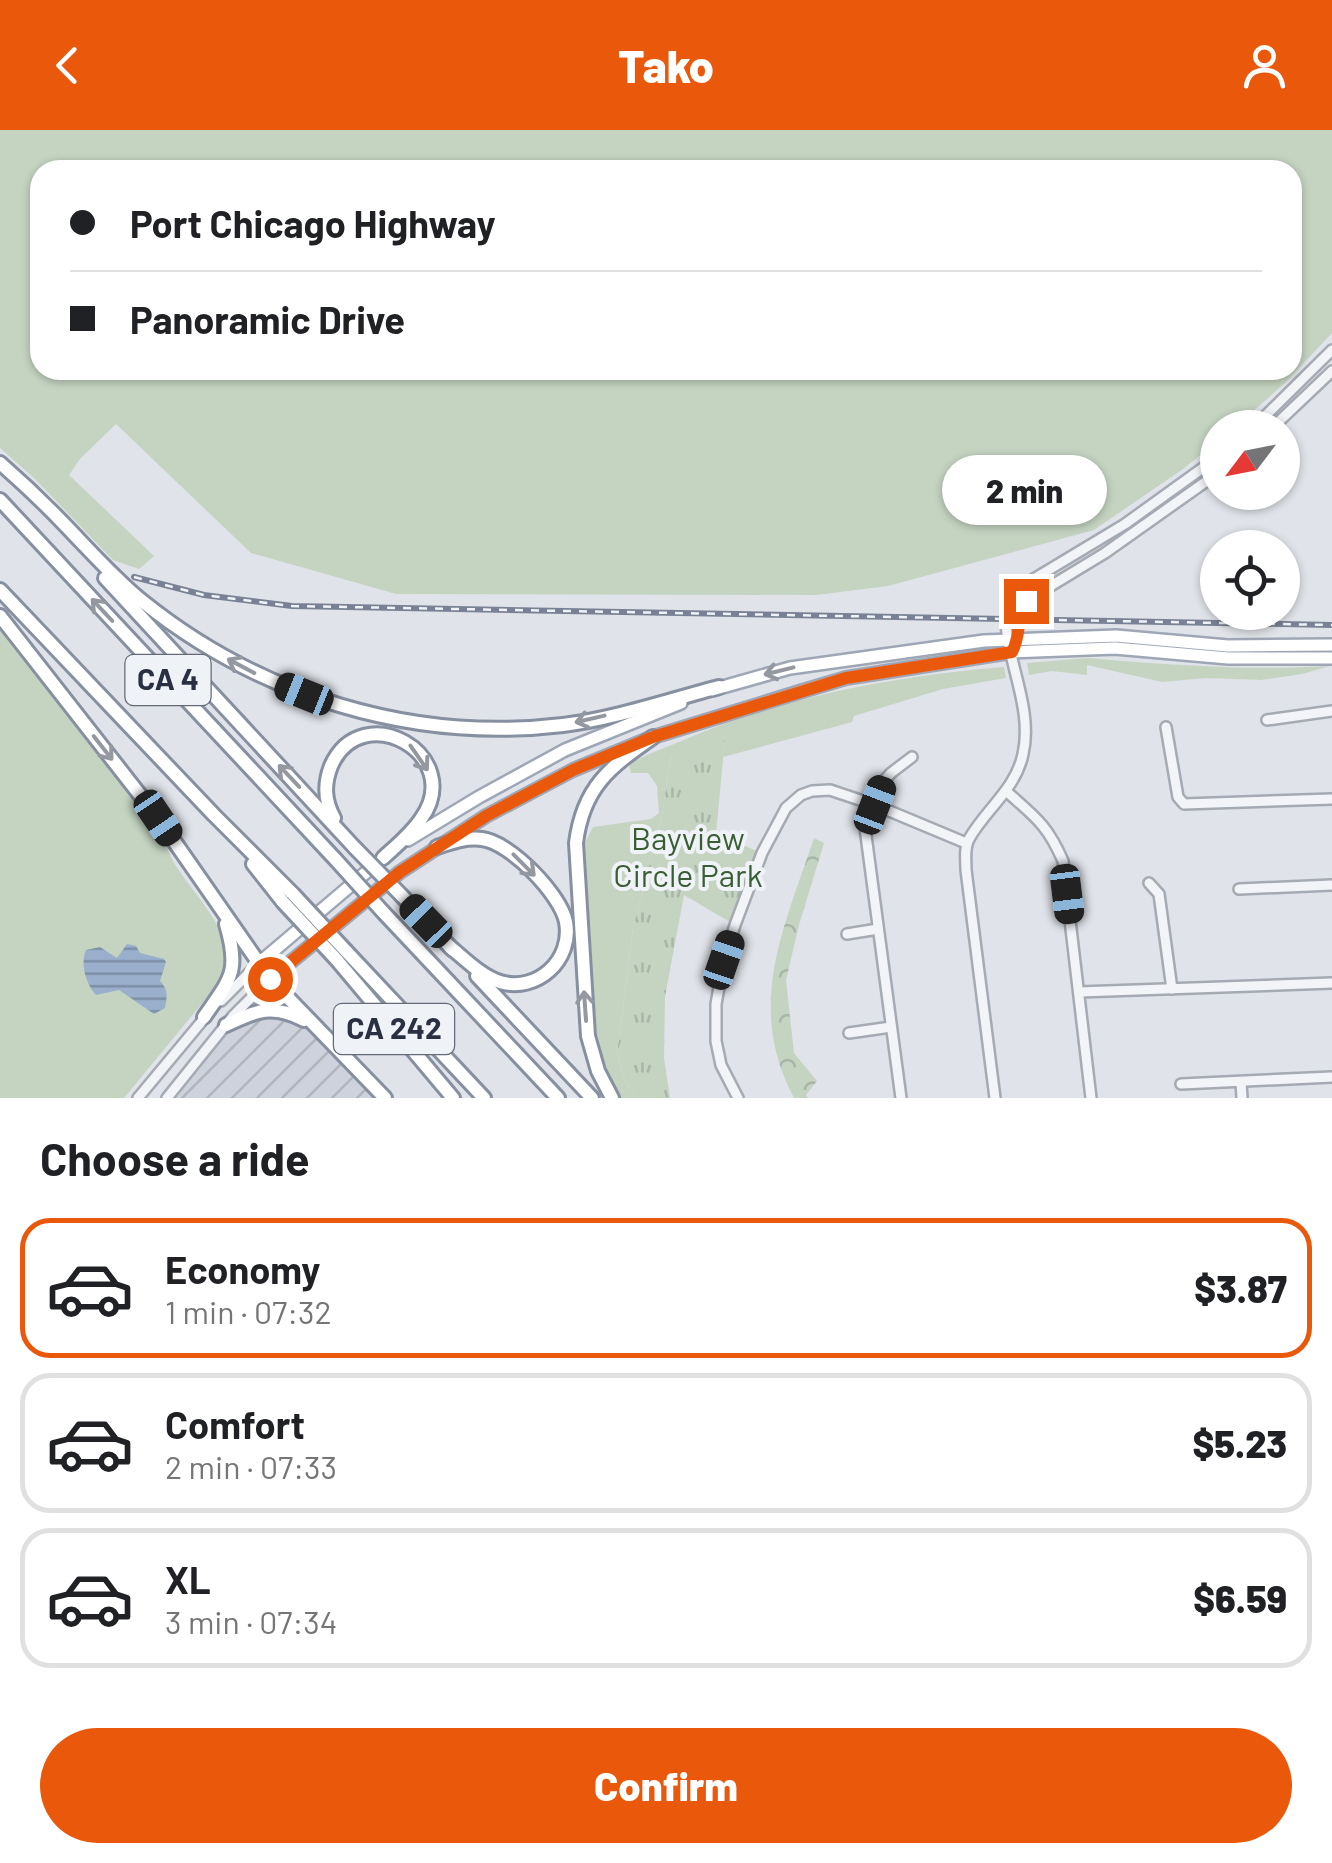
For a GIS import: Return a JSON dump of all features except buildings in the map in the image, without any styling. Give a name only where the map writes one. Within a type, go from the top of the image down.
[{"type":"highway","points":[[0,463],[116,579],[162,616],[243,668],[334,704],[419,724],[477,729],[538,728],[573,724],[718,688]]},
{"type":"highway","points":[[16,477],[357,847],[379,862],[402,896],[592,1098]]},
{"type":"highway","name":"CA 4","points":[[0,500],[558,1098]]},
{"type":"highway","name":"CA 4","points":[[0,590],[214,815]]},
{"type":"highway","points":[[0,616],[158,818],[258,964],[385,1098]]},
{"type":"highway","points":[[357,847],[332,816],[325,793],[330,771],[341,751],[360,738],[372,734],[398,738],[420,752],[428,766],[432,794],[423,817],[379,862]]},
{"type":"highway","points":[[612,1098],[598,1071],[588,1036],[576,843],[582,813],[594,788],[615,765],[653,737]]},
{"type":"highway","name":"CA 242","points":[[214,815],[341,955],[453,1098]]},
{"type":"highway","points":[[437,848],[458,840],[484,839],[507,848],[556,900],[567,926],[566,941],[556,964],[538,980],[526,983],[489,978],[450,946]]},
{"type":"highway","points":[[204,1018],[234,967],[222,912]]},
{"type":"highway","points":[[341,955],[484,1098]]},
{"type":"highway","points":[[226,1025],[268,1009],[303,1020],[330,1043]]},
{"type":"main road","points":[[270,979],[400,872],[486,816],[573,770],[653,737],[846,678],[1012,644],[1116,636],[1228,646],[1332,645]]},
{"type":"main road","points":[[258,964],[379,862],[450,814],[565,750],[718,688],[790,668],[984,641],[1228,658],[1332,658]]},
{"type":"street","points":[[1302,380],[1332,350]]},
{"type":"street","points":[[1291,410],[1332,371]]},
{"type":"street","points":[[1271,410],[1302,380]]},
{"type":"street","points":[[995,1098],[966,870],[966,842],[1006,792],[1021,764],[1024,715],[1006,612],[1027,583],[1125,524],[1200,469]]},
{"type":"street","points":[[1012,644],[1026,601],[1200,486]]},
{"type":"street","points":[[1267,720],[1332,712]]},
{"type":"street","points":[[1166,727],[1178,797],[1184,804],[1332,799]]},
{"type":"street","points":[[900,1098],[866,828],[884,782],[912,756]]},
{"type":"street","points":[[738,1098],[721,1066],[716,1004],[724,960],[762,853],[786,808],[801,795],[830,790],[966,842]]},
{"type":"street","points":[[1006,792],[1041,822],[1063,862],[1091,1098]]},
{"type":"street","points":[[1149,883],[1159,894],[1172,989]]},
{"type":"street","points":[[1239,889],[1332,884]]},
{"type":"street","points":[[846,934],[878,929]]},
{"type":"street","points":[[138,1098],[204,1018],[258,964]]},
{"type":"street","points":[[167,1098],[226,1025],[270,979]]},
{"type":"street","points":[[1079,992],[1332,983]]},
{"type":"street","points":[[848,1033],[891,1027]]},
{"type":"street","points":[[1180,1084],[1332,1077]]},
{"type":"street","points":[[1241,1082],[1242,1098]]},
{"type":"shaded area","points":[[259,1010],[303,1020],[385,1098],[167,1098],[226,1025]]},
{"type":"green space","points":[[0,130],[1332,130],[1332,333],[1302,365],[1302,160],[30,160],[30,380],[1288,380],[1254,410],[1200,410],[1200,456],[1094,530],[888,586],[816,595],[396,594],[251,553],[116,424],[69,475],[154,556],[139,569],[113,560],[0,448]]},
{"type":"green space","points":[[0,624],[160,830],[174,862],[215,920],[225,944],[228,956],[218,984],[124,1098],[0,1098]]},
{"type":"green space","points":[[1088,658],[1239,668],[1330,666],[1261,680],[1206,678],[1162,682],[1087,665],[1087,675],[1052,671],[1029,675],[1027,663]]},
{"type":"green space","points":[[1004,667],[1006,678],[943,689],[854,716],[852,722],[723,757],[725,738],[671,756],[662,815],[633,928],[617,1054],[626,1083],[637,1098],[620,1098],[603,1060],[594,1021],[584,845],[593,827],[651,819],[659,813],[657,786],[648,773],[631,773],[629,764],[724,724],[802,700],[882,682]]},
{"type":"green space","name":"Bayview Circle Park","points":[[725,738],[716,834],[762,853],[735,925],[684,895],[665,997],[664,1058],[670,1098],[637,1098],[626,1083],[617,1054],[633,928],[662,815],[671,756],[700,743]]},
{"type":"green space","points":[[814,838],[824,843],[786,980],[794,1053],[817,1081],[806,1095],[808,1098],[794,1098],[772,1031],[771,999],[782,936]]},
{"type":"water","points":[[127,944],[166,962],[160,981],[167,994],[165,1008],[154,1014],[119,990],[96,995],[87,980],[86,950],[100,947],[117,958]]},
{"type":"railway","points":[[134,577],[204,595],[292,606],[1332,625]]},
{"type":"route","points":[[270,979],[400,872],[486,816],[573,770],[653,737],[846,678],[1012,652],[1026,601]]}]
